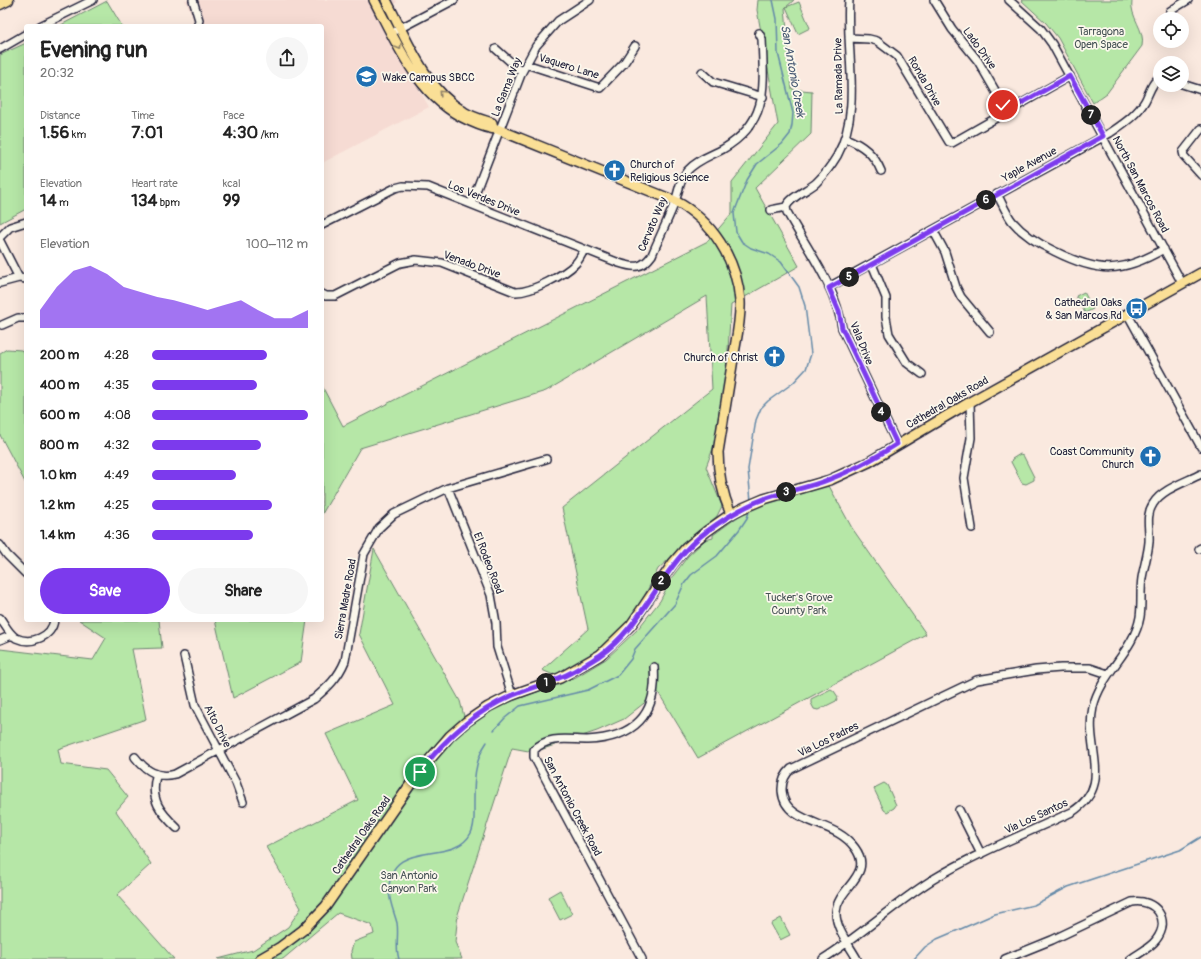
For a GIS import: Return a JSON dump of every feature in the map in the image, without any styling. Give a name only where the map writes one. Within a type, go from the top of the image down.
[{"type":"highway","points":[[0,4],[8,0]]},
{"type":"main road","points":[[374,0],[391,33],[418,79],[438,101],[460,117],[486,127],[499,130],[675,201],[701,219],[714,235],[729,260],[738,285],[740,301],[739,325],[718,452],[718,466],[722,489],[731,514]]},
{"type":"main road","points":[[386,0],[426,73],[444,95],[464,112],[494,124],[499,130]]},
{"type":"main road","name":"Cathedral Oaks Road","points":[[260,959],[303,930],[326,906],[434,752],[466,722],[488,707],[512,696],[560,678],[600,655],[631,625],[673,563],[686,548],[731,514],[764,499],[830,480],[853,470],[970,402],[1201,273]]},
{"type":"street","points":[[44,24],[93,0]]},
{"type":"street","points":[[193,0],[200,20],[198,24]]},
{"type":"street","points":[[391,33],[454,0]]},
{"type":"street","name":"La Gama Way","points":[[471,204],[522,72],[536,46],[548,30],[567,14],[590,0]]},
{"type":"street","name":"La Ramada Drive","points":[[786,207],[790,201],[823,176],[837,156],[845,138],[851,110],[849,0]]},
{"type":"street","name":"Lado Drive","points":[[934,0],[952,29],[978,61],[1007,111]]},
{"type":"street","name":"North San Marcos Road","points":[[1009,0],[1041,29],[1052,44],[1182,283]]},
{"type":"street","points":[[1170,11],[1179,8],[1188,0]]},
{"type":"street","name":"Cervato Way","points":[[640,267],[647,262],[652,255],[675,201],[678,187],[687,172],[700,160],[722,150],[741,137],[754,120],[763,97],[762,39],[759,33]]},
{"type":"street","points":[[0,49],[24,35]]},
{"type":"street","name":"Ronda Drive","points":[[849,38],[877,41],[897,56],[949,142],[952,143],[1007,111]]},
{"type":"street","name":"Vaquero Lane","points":[[526,64],[600,88],[624,63],[635,46]]},
{"type":"street","points":[[496,49],[522,72]]},
{"type":"street","points":[[702,72],[713,82],[763,97]]},
{"type":"street","points":[[1007,111],[1070,76]]},
{"type":"street","name":"Yaple Avenue","points":[[829,288],[1103,136],[1127,121],[1138,112],[1145,102],[1153,85]]},
{"type":"street","points":[[1189,86],[1201,90]]},
{"type":"street","points":[[1201,128],[1183,152],[1184,156],[1201,175]]},
{"type":"street","points":[[845,138],[862,146],[871,153],[881,171]]},
{"type":"street","name":"Los Verdes Drive","points":[[324,225],[379,195],[403,186],[428,187],[584,250],[628,266],[640,267]]},
{"type":"street","points":[[997,194],[1011,220],[1021,229],[1051,250],[1082,264],[1106,268],[1125,266],[1143,260],[1164,249]]},
{"type":"street","points":[[771,210],[786,207]]},
{"type":"street","name":"Vala Drive","points":[[786,207],[787,212],[829,288],[839,311],[842,328],[897,444]]},
{"type":"street","points":[[0,237],[10,227],[24,223]]},
{"type":"street","points":[[933,230],[945,252],[956,287],[961,297],[990,332]]},
{"type":"street","points":[[0,241],[23,278],[0,283]]},
{"type":"street","name":"Venado Drive","points":[[324,295],[335,296],[400,263],[416,260],[442,264],[515,292],[521,292],[531,289],[560,274],[576,263],[584,250]]},
{"type":"street","points":[[872,264],[886,298],[886,317],[889,334],[907,363],[922,374]]},
{"type":"street","points":[[1127,314],[1201,447]]},
{"type":"street","points":[[2,325],[18,318],[24,318]]},
{"type":"street","points":[[970,402],[972,428],[964,478],[972,528]]},
{"type":"street","name":"Sierra Madre Road","points":[[156,776],[170,776],[183,771],[314,699],[334,681],[340,674],[345,661],[364,554],[379,528],[394,514],[448,488],[546,459]]},
{"type":"street","name":"Via Los Santos","points":[[823,959],[848,943],[932,880],[981,854],[1072,812],[1088,799],[1096,779],[1091,745],[1091,719],[1094,706],[1108,674],[1130,644],[1137,630],[1140,615],[1142,576],[1148,552],[1149,512],[1159,497],[1201,474]]},
{"type":"street","name":"El Rodeo Road","points":[[448,488],[491,595],[496,623],[497,647],[512,696]]},
{"type":"street","points":[[0,545],[7,555],[24,572]]},
{"type":"street","points":[[0,618],[12,635],[24,640],[36,639],[47,633],[53,622]]},
{"type":"street","points":[[0,640],[12,635]]},
{"type":"street","name":"Alto Drive","points":[[184,656],[195,705],[236,783],[243,802]]},
{"type":"street","name":"San Antonio Creek Road","points":[[642,959],[534,757],[534,750],[544,743],[554,739],[599,739],[622,733],[630,728],[646,713],[652,702],[655,686],[654,667]]},
{"type":"street","name":"Via Los Padres","points":[[857,959],[840,929],[836,913],[842,895],[857,877],[860,868],[858,854],[850,842],[833,830],[794,812],[787,805],[782,796],[781,788],[786,774],[791,769],[977,680],[993,676],[1061,668],[1090,668],[1108,674]]},
{"type":"street","points":[[135,757],[142,766],[156,776],[153,786],[154,796],[160,810],[177,828]]},
{"type":"street","points":[[959,810],[981,854]]},
{"type":"street","points":[[1005,959],[1052,940],[1132,902],[1147,902],[1159,911],[1162,924],[1161,932],[1151,945],[1131,959]]},
{"type":"shaded area","name":"Wake Campus SBCC","points":[[185,0],[396,0],[397,2],[378,17],[429,107],[324,162],[324,24],[197,24]]},
{"type":"green space","points":[[758,0],[794,0],[785,8],[792,89],[812,91],[811,134],[755,188],[799,266],[731,305],[723,422],[706,467],[722,506],[717,516],[658,569],[628,629],[560,678],[542,670],[588,629],[562,508],[712,389],[707,296],[546,391],[360,448],[324,511],[324,390],[343,426],[708,241],[732,213],[732,182],[778,124],[757,10]]},
{"type":"green space","name":"Tarragona Open Space","points":[[1021,0],[1132,0],[1133,12],[1142,34],[1142,46],[1107,93],[1093,103],[1058,38],[1046,23]]},
{"type":"green space","points":[[107,1],[121,24],[63,24]]},
{"type":"green space","points":[[799,2],[810,28],[798,34],[786,7]]},
{"type":"green space","points":[[24,44],[24,210],[0,223],[0,55]]},
{"type":"green space","points":[[1084,292],[1093,309],[1085,313],[1076,296]]},
{"type":"green space","points":[[7,349],[21,350],[24,352],[24,480],[0,435],[0,353]]},
{"type":"green space","points":[[1020,454],[1023,455],[1034,477],[1034,480],[1026,484],[1022,483],[1011,462],[1012,459]]},
{"type":"green space","points":[[828,484],[852,528],[926,634],[698,758],[658,692],[624,719],[597,731],[534,752],[512,748],[458,914],[455,942],[462,959],[352,959],[351,951],[354,942],[374,934],[372,925],[338,913],[283,959],[218,959],[253,950],[288,927],[301,908],[266,847],[358,800],[326,734],[395,705],[359,634],[374,549],[460,701],[465,720],[486,706],[500,706],[576,677],[606,659],[637,630],[660,601],[673,576],[688,556],[705,540],[713,538],[713,535],[750,508]]},
{"type":"green space","points":[[82,622],[159,622],[162,648],[132,649],[146,719],[58,749],[61,764],[106,770],[128,797],[116,811],[151,864],[117,895],[174,959],[0,959],[0,649],[93,660],[106,638]]},
{"type":"green space","points":[[215,622],[307,622],[301,662],[233,698]]},
{"type":"green space","points":[[831,689],[838,697],[836,701],[818,710],[814,709],[811,699]]},
{"type":"green space","points":[[884,783],[887,785],[896,805],[887,812],[884,810],[874,789]]},
{"type":"green space","points":[[560,890],[572,914],[560,920],[548,897]]},
{"type":"green space","points":[[781,918],[790,935],[780,940],[771,924]]},
{"type":"waterway","name":"San Antonio Creek","points":[[751,501],[748,469],[756,420],[761,408],[768,401],[793,383],[806,369],[811,354],[805,306],[799,287],[781,262],[769,254],[751,248],[742,242],[736,232],[735,223],[734,213],[747,180],[757,164],[782,144],[790,134],[792,125],[793,113],[778,53],[777,19],[773,0]]},
{"type":"waterway","name":"San Antonio Creek","points":[[494,730],[505,718],[520,706],[588,690],[618,675],[631,659],[635,649],[675,604],[684,584],[691,575],[717,556],[739,530],[747,518],[750,509]]},
{"type":"waterway","name":"San Antonio Creek","points":[[399,959],[397,950],[397,923],[389,894],[392,873],[399,863],[410,857],[451,849],[463,843],[471,833],[474,821],[475,774],[479,758],[487,742]]},
{"type":"waterway","points":[[914,959],[925,947],[937,939],[995,914],[1034,905],[1068,887],[1180,850],[1201,837]]},
{"type":"place","name":"Wake Campus SBCC","points":[[367,77]]},
{"type":"place","name":"Church of Religious Science","points":[[614,170]]},
{"type":"place","name":"Cathedral Oaks & San Marcos Rd","points":[[1137,308]]},
{"type":"place","name":"Church of Christ","points":[[774,357]]},
{"type":"place","name":"Coast Community Church","points":[[1150,457]]},
{"type":"route","points":[[420,772],[434,752],[450,736],[466,722],[488,707],[512,696],[560,678],[600,655],[622,636],[631,625],[673,563],[686,548],[731,514],[764,499],[830,480],[869,462],[897,444],[869,388],[842,328],[839,311],[829,288],[1103,136],[1070,76],[1007,111],[1003,105]]},
{"type":"park label","name":"Tucker's Grove County Park","points":[[799,603]]},
{"type":"park label","name":"San Antonio Canyon Park","points":[[409,881]]}]
